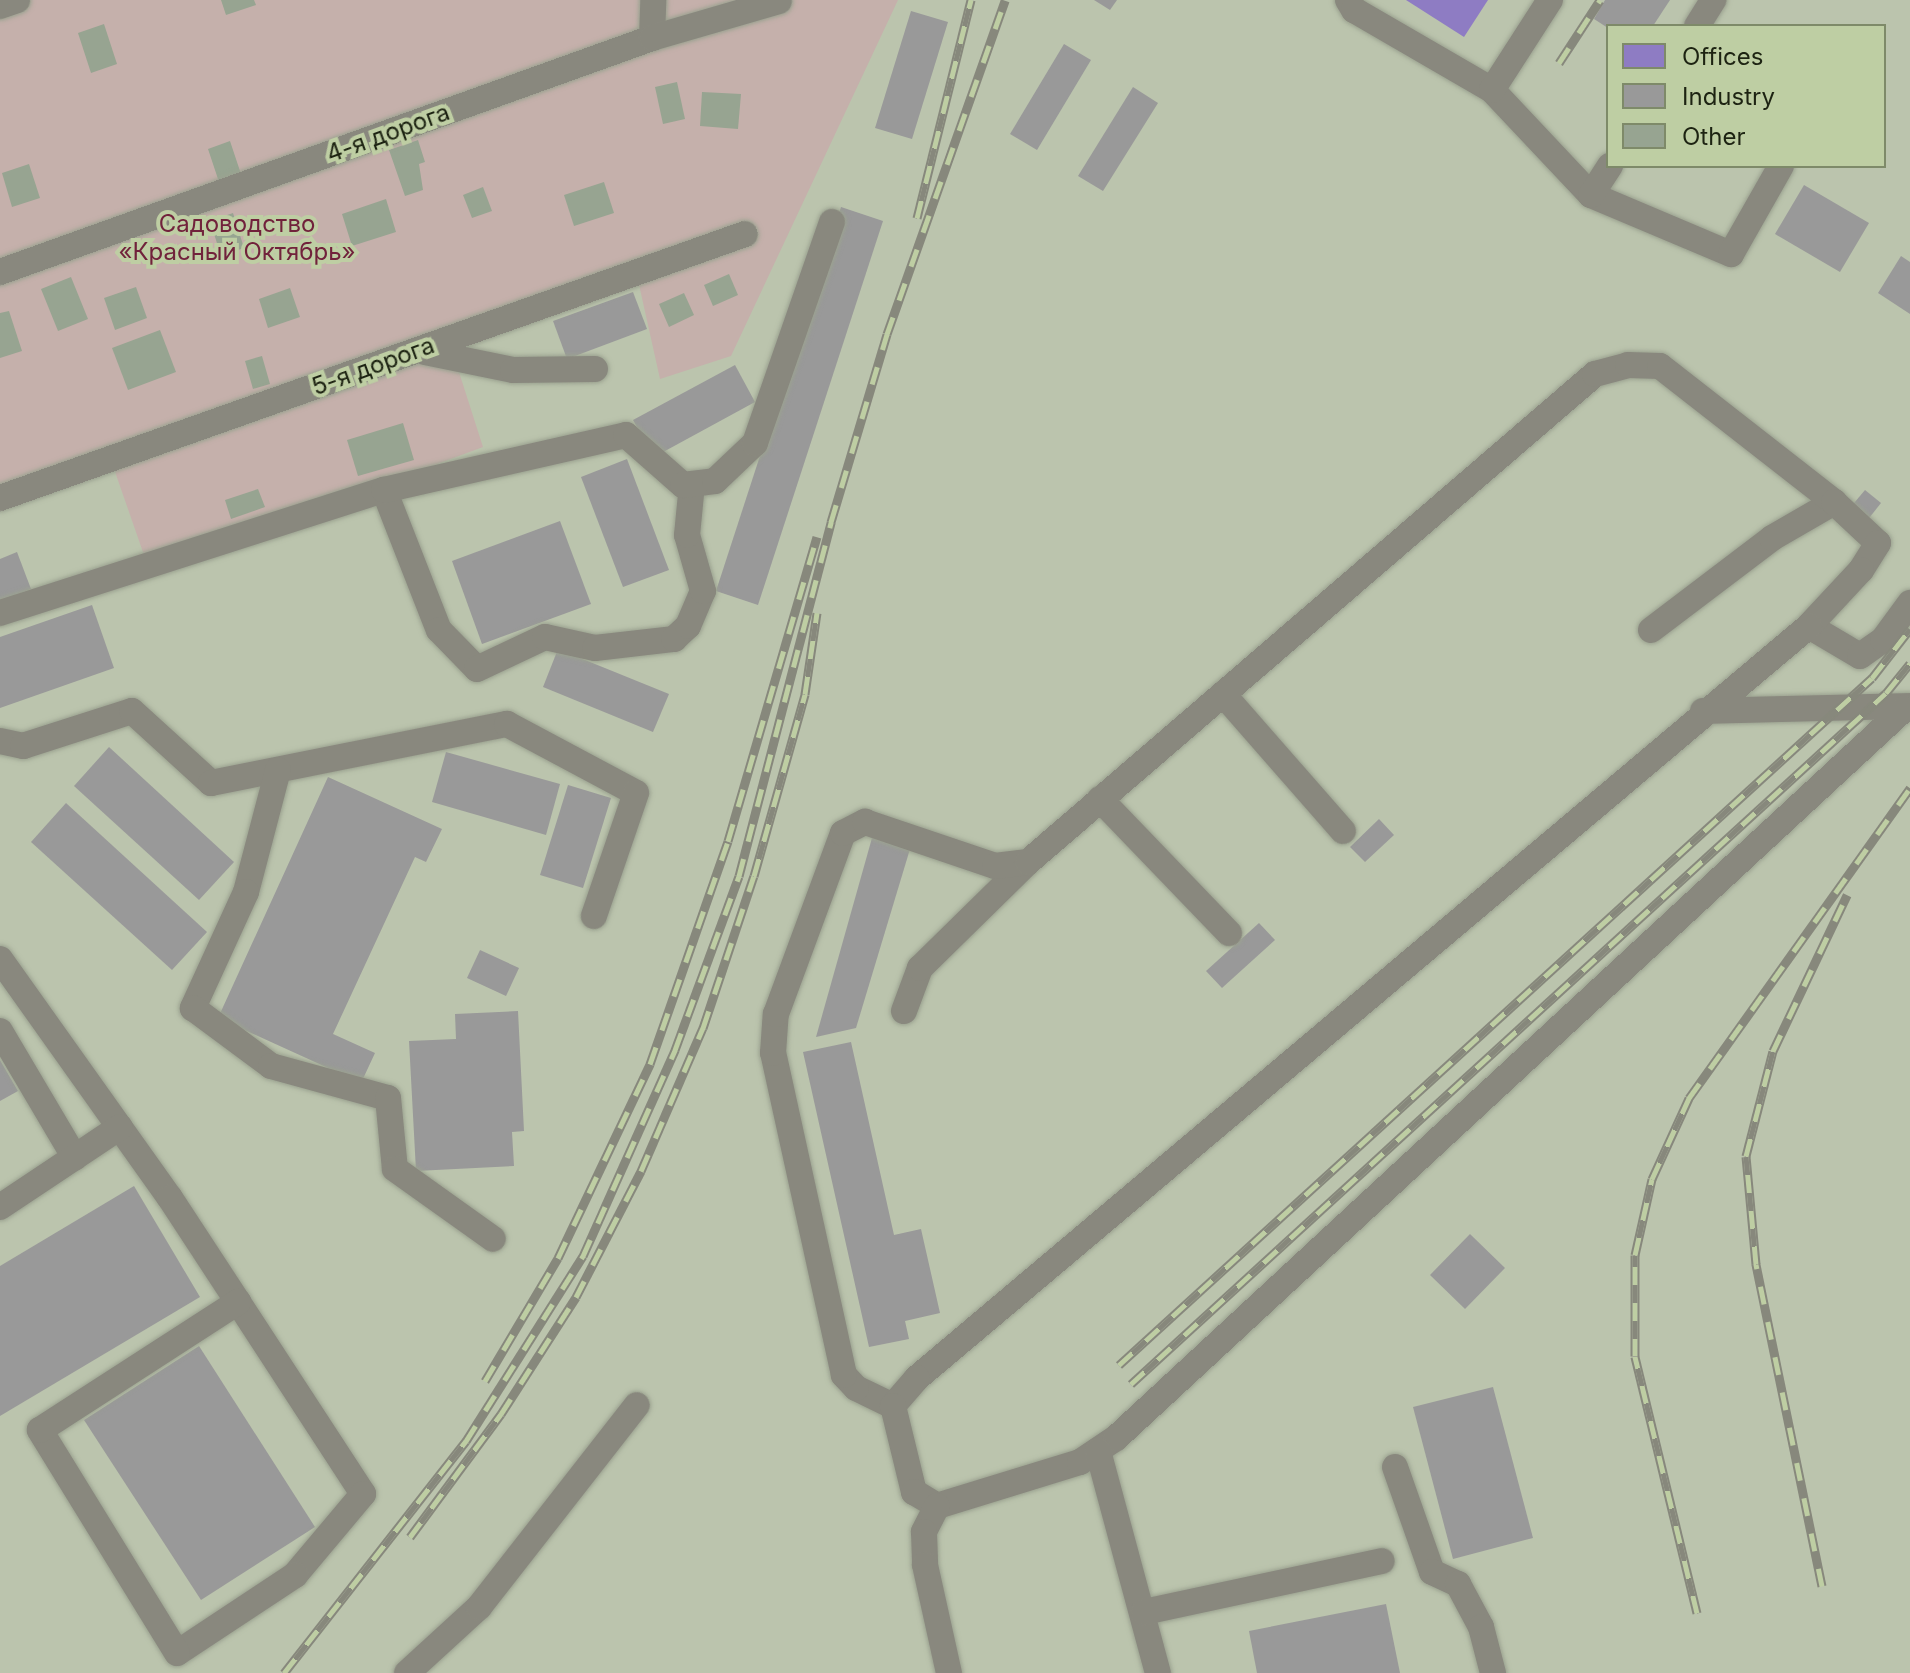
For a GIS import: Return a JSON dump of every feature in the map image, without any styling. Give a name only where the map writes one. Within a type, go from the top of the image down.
[{"type":"lane","points":[[0,6],[17,0]]},
{"type":"lane","points":[[652,38],[653,0]]},
{"type":"lane","points":[[1348,0],[1354,10],[1492,90],[1591,195],[1731,254],[1780,168]]},
{"type":"lane","points":[[1492,90],[1550,0]]},
{"type":"lane","points":[[1698,24],[1713,0]]},
{"type":"lane","name":"4-я дорога","points":[[0,272],[652,38],[779,1]]},
{"type":"lane","points":[[1591,195],[1609,168]]},
{"type":"lane","points":[[0,613],[384,490],[626,435],[683,485],[715,481],[755,443],[832,222]]},
{"type":"lane","name":"5-я дорога","points":[[0,498],[745,234]]},
{"type":"lane","points":[[417,351],[513,370],[595,369]]},
{"type":"lane","points":[[893,1406],[917,1378],[1703,711],[1809,626],[1861,570],[1878,543],[1834,502],[1660,366],[1628,365],[1595,374],[1028,862],[920,968],[904,1011]]},
{"type":"lane","points":[[384,490],[439,630],[477,669],[545,637],[595,648],[674,639],[703,591],[687,535],[692,484]]},
{"type":"lane","points":[[1651,630],[1772,538],[1834,502]]},
{"type":"lane","points":[[1809,626],[1860,656],[1883,640],[1910,603]]},
{"type":"lane","points":[[1223,694],[1343,831]]},
{"type":"lane","points":[[1703,711],[1907,707]]},
{"type":"lane","points":[[949,1673],[925,1565],[924,1532],[937,1506],[1080,1462],[1098,1451],[1907,707]]},
{"type":"lane","points":[[0,741],[23,746],[132,711],[211,783],[507,724],[636,793],[594,916]]},
{"type":"lane","points":[[278,770],[246,892],[193,1008],[271,1066],[388,1098],[395,1169],[493,1239]]},
{"type":"lane","points":[[1100,799],[1229,933]]},
{"type":"lane","points":[[893,1406],[856,1388],[844,1375],[773,1053],[776,1014],[843,833],[865,822],[995,866],[1028,862]]},
{"type":"lane","points":[[0,959],[120,1127],[238,1302],[363,1494],[295,1575],[177,1653],[40,1430],[238,1302]]},
{"type":"lane","points":[[0,1031],[75,1158]]},
{"type":"lane","points":[[0,1207],[120,1127]]},
{"type":"lane","points":[[407,1673],[479,1607],[637,1405]]},
{"type":"lane","points":[[893,1406],[914,1492],[937,1506]]},
{"type":"lane","points":[[1098,1451],[1144,1612],[1158,1673]]},
{"type":"lane","points":[[1395,1467],[1432,1572],[1458,1584],[1481,1627],[1493,1673]]},
{"type":"lane","points":[[1144,1612],[1382,1561]]},
{"type":"green space","name":"Садоводство «Красный Октябрь»","points":[[0,0],[898,0],[731,356],[660,379],[638,280],[450,344],[483,447],[346,498],[144,555],[113,466],[0,499]]},
{"type":"building: Offices","points":[[1406,0],[1488,0],[1464,37]]},
{"type":"building: Industry","points":[[1094,0],[1117,0],[1110,10]]},
{"type":"building: Industry","points":[[1605,0],[1670,0],[1654,24],[1606,24],[1606,27],[1594,19]]},
{"type":"building: Industry","points":[[911,11],[948,22],[912,139],[875,128]]},
{"type":"building: Industry","points":[[1064,44],[1091,60],[1037,150],[1010,134]]},
{"type":"building: Industry","points":[[1133,87],[1158,103],[1103,191],[1078,176]]},
{"type":"building: Industry","points":[[1804,185],[1869,223],[1840,272],[1775,234]]},
{"type":"building: Industry","points":[[841,207],[883,221],[758,605],[716,591]]},
{"type":"building: Industry","points":[[1901,256],[1910,262],[1910,314],[1878,293]]},
{"type":"building: Industry","points":[[633,292],[647,329],[567,359],[553,321]]},
{"type":"building: Industry","points":[[735,365],[755,402],[654,457],[633,420]]},
{"type":"building: Industry","points":[[627,459],[669,570],[623,587],[581,477]]},
{"type":"building: Industry","points":[[1865,490],[1881,503],[1866,522],[1849,509]]},
{"type":"building: Industry","points":[[560,521],[591,604],[482,644],[452,561]]},
{"type":"building: Industry","points":[[17,552],[31,589],[0,601],[0,559]]},
{"type":"building: Industry","points":[[92,605],[114,668],[0,708],[0,637]]},
{"type":"building: Industry","points":[[558,649],[669,694],[653,732],[543,687]]},
{"type":"building: Industry","points":[[109,747],[234,862],[199,900],[74,786]]},
{"type":"building: Industry","points":[[446,752],[560,784],[546,835],[432,802]]},
{"type":"building: Industry","points":[[328,777],[442,829],[426,862],[415,857],[333,1034],[375,1053],[361,1083],[218,1018]]},
{"type":"building: Industry","points":[[568,785],[611,798],[583,888],[540,875]]},
{"type":"building: Industry","points":[[66,803],[207,932],[172,970],[31,842]]},
{"type":"building: Industry","points":[[1379,819],[1394,835],[1365,862],[1350,847]]},
{"type":"building: Industry","points":[[872,838],[910,849],[856,1028],[816,1037]]},
{"type":"building: Industry","points":[[1259,923],[1275,940],[1222,988],[1206,971]]},
{"type":"building: Industry","points":[[480,950],[519,968],[506,996],[467,978]]},
{"type":"building: Industry","points":[[518,1011],[524,1131],[512,1132],[514,1166],[416,1171],[409,1041],[456,1039],[455,1014]]},
{"type":"building: Industry","points":[[851,1042],[894,1235],[921,1229],[940,1313],[905,1321],[909,1339],[869,1347],[803,1052]]},
{"type":"building: Industry","points":[[0,1060],[18,1091],[0,1101]]},
{"type":"building: Industry","points":[[134,1186],[200,1297],[0,1416],[0,1266]]},
{"type":"building: Industry","points":[[1470,1234],[1505,1268],[1465,1309],[1430,1275]]},
{"type":"building: Industry","points":[[199,1346],[315,1527],[201,1600],[84,1420]]},
{"type":"building: Industry","points":[[1493,1387],[1533,1538],[1453,1559],[1413,1407]]},
{"type":"building: Industry","points":[[1386,1604],[1400,1673],[1257,1673],[1249,1631]]},
{"type":"building: Other","points":[[221,0],[254,0],[256,5],[226,15]]},
{"type":"building: Other","points":[[104,24],[117,64],[91,73],[78,33]]},
{"type":"building: Other","points":[[677,82],[685,119],[663,124],[655,87]]},
{"type":"building: Other","points":[[702,92],[741,94],[738,129],[700,126]]},
{"type":"building: Other","points":[[418,140],[425,162],[419,164],[423,190],[405,196],[389,150]]},
{"type":"building: Other","points":[[230,141],[242,177],[220,185],[208,149]]},
{"type":"building: Other","points":[[29,164],[40,198],[12,207],[2,173]]},
{"type":"building: Other","points":[[604,182],[614,213],[574,226],[564,195]]},
{"type":"building: Other","points":[[483,187],[492,211],[472,218],[463,195]]},
{"type":"building: Other","points":[[386,199],[396,232],[352,246],[342,214]]},
{"type":"building: Other","points":[[233,213],[244,248],[221,256],[210,221]]},
{"type":"building: Other","points":[[729,274],[738,295],[713,306],[704,285]]},
{"type":"building: Other","points":[[71,277],[88,319],[58,331],[41,289]]},
{"type":"building: Other","points":[[136,287],[147,318],[115,330],[104,298]]},
{"type":"building: Other","points":[[290,288],[300,317],[268,328],[259,299]]},
{"type":"building: Other","points":[[684,293],[694,315],[669,327],[659,304]]},
{"type":"building: Other","points":[[9,311],[22,351],[0,358],[0,313]]},
{"type":"building: Other","points":[[160,330],[176,372],[128,390],[112,348]]},
{"type":"building: Other","points":[[262,356],[270,384],[253,389],[245,361]]},
{"type":"building: Other","points":[[403,423],[414,460],[358,476],[347,440]]},
{"type":"building: Other","points":[[258,489],[265,507],[231,519],[225,500]]},
{"type":"railway","points":[[917,218],[971,0]]},
{"type":"railway","points":[[284,1673],[466,1441],[583,1256],[675,1050],[739,876],[831,522],[887,334],[1005,0]]},
{"type":"railway","points":[[1559,63],[1600,0]]},
{"type":"railway","points":[[485,1381],[558,1258],[650,1064],[728,841],[817,537]]},
{"type":"railway","points":[[410,1537],[501,1414],[576,1297],[641,1171],[703,1028],[754,876],[805,694],[817,613]]},
{"type":"railway","points":[[1119,1365],[1872,678],[1910,629]]},
{"type":"railway","points":[[1131,1384],[1886,693],[1910,663]]},
{"type":"railway","points":[[1697,1613],[1635,1356],[1635,1255],[1652,1179],[1689,1098],[1910,788]]},
{"type":"railway","points":[[1822,1586],[1756,1264],[1746,1156],[1773,1051],[1847,895]]}]
